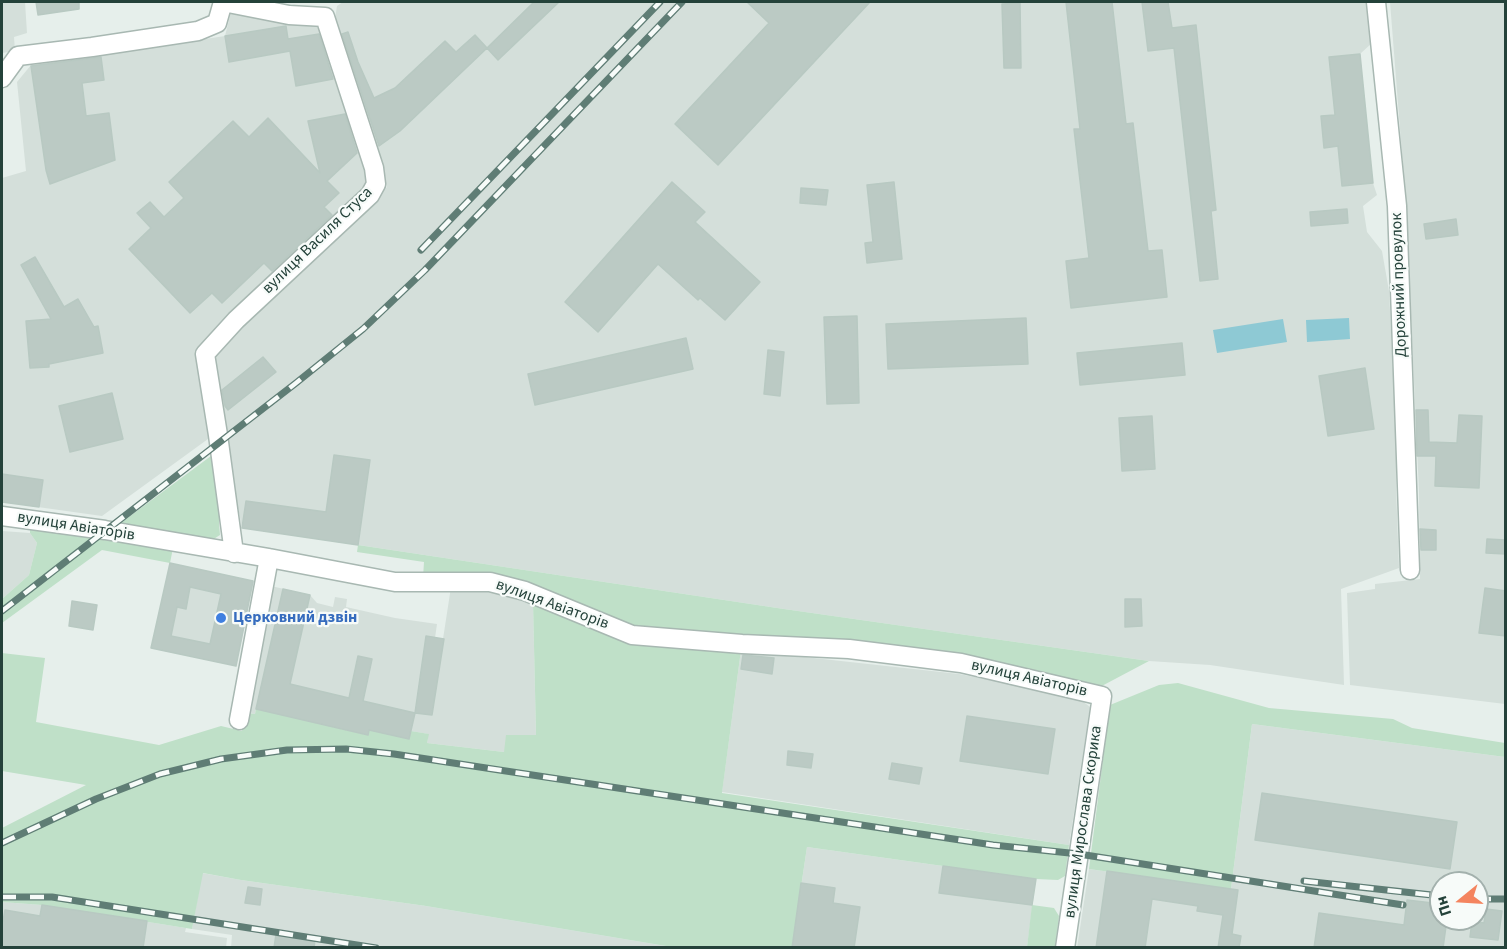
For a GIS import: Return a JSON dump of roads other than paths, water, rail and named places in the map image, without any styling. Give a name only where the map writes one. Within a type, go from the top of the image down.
[{"type":"street","name":"вулиця Василя Стуса","points":[[2,78],[18,56],[198,31],[217,23],[223,2],[289,15],[325,17],[374,168],[376,184],[370,195],[236,320],[205,354],[234,553]]},
{"type":"street","name":"Дорожний провулок","points":[[1376,2],[1398,206],[1410,570]]},
{"type":"street","name":"вулиця Авіаторів","points":[[2,516],[105,530],[395,582],[490,582],[525,591],[632,635],[742,644],[849,649],[961,663],[1102,696]]},
{"type":"street","points":[[239,720],[269,558]]},
{"type":"street","name":"вулиця Мирослава Скорика","points":[[1065,948],[1102,696]]},
{"type":"water","points":[[1349,318],[1350,339],[1307,342],[1306,320]]},
{"type":"water","points":[[1283,319],[1287,342],[1217,353],[1213,330]]},
{"type":"railway","points":[[421,250],[660,2]]},
{"type":"railway","points":[[2,611],[363,329],[425,270],[682,2]]},
{"type":"railway","points":[[2,843],[96,799],[160,774],[221,759],[287,750],[346,749],[394,754],[993,845],[1079,854],[1403,905]]},
{"type":"railway","points":[[1304,881],[1429,895]]},
{"type":"railway","points":[[2,897],[52,897],[376,948]]},
{"type":"railway","points":[[1489,899],[1506,899]]},
{"type":"place","name":"Церковний дзвін","points":[[221,618]]}]
